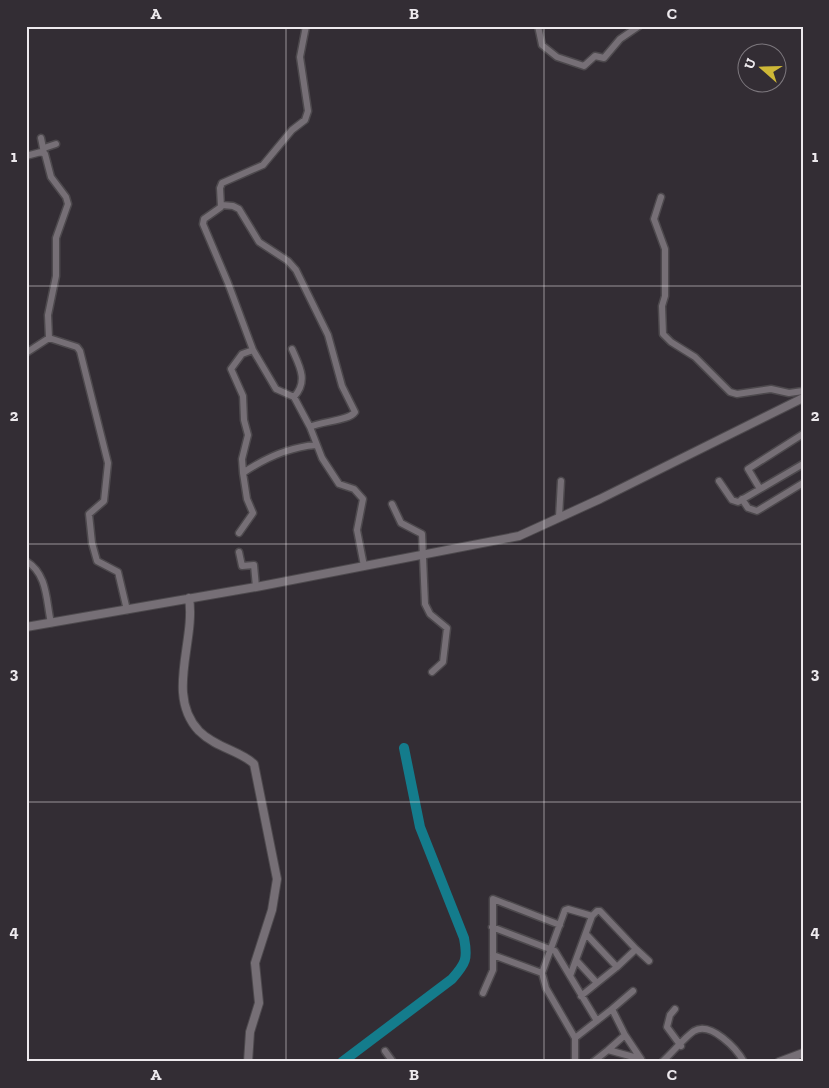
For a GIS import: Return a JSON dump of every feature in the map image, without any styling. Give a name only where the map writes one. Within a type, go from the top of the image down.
[{"type":"street","points":[[222,205],[220,198],[222,183],[263,165],[292,130],[307,116],[300,57],[306,26]]},
{"type":"street","points":[[538,26],[542,44],[555,56],[583,66],[595,56],[603,58],[619,40],[639,26]]},
{"type":"street","points":[[41,138],[51,177],[66,197],[68,204],[56,238],[56,276],[48,315],[49,338]]},
{"type":"street","points":[[26,156],[56,144]]},
{"type":"street","points":[[661,197],[654,219],[665,249],[665,296],[662,305],[662,324],[666,338],[695,357],[730,392],[737,394],[771,389],[789,393],[803,391]]},
{"type":"street","points":[[222,205],[220,209],[204,219],[203,224],[253,350],[276,389],[294,397],[310,426],[316,446],[339,484],[354,488],[363,499],[357,530],[364,566]]},
{"type":"street","points":[[222,205],[239,209],[259,242],[288,261],[296,270],[328,336],[342,386],[355,412],[351,416],[310,426]]},
{"type":"street","points":[[26,354],[49,338]]},
{"type":"street","points":[[49,338],[77,347],[80,350],[108,463],[104,501],[89,514],[92,543],[98,561],[118,572],[127,610]]},
{"type":"street","points":[[292,348],[302,370],[301,386],[294,397]]},
{"type":"street","points":[[239,533],[253,513],[247,499],[243,473],[242,459],[248,435],[244,420],[242,389],[231,369],[242,354],[253,350]]},
{"type":"street","points":[[26,627],[503,541],[519,536],[600,499],[803,398]]},
{"type":"street","points":[[760,489],[748,469],[803,434]]},
{"type":"street","points":[[243,473],[278,454],[294,448],[316,446]]},
{"type":"street","points":[[719,481],[732,500],[743,501],[803,464]]},
{"type":"street","points":[[559,517],[561,481]]},
{"type":"street","points":[[743,501],[752,510],[761,509],[803,483]]},
{"type":"street","points":[[392,504],[401,523],[422,534],[425,604],[430,614],[446,628],[443,662],[432,672]]},
{"type":"street","points":[[239,552],[241,565],[254,565],[256,587]]},
{"type":"street","points":[[26,562],[37,568],[42,578],[51,623]]},
{"type":"street","points":[[189,598],[191,620],[182,684],[185,705],[193,724],[204,736],[220,747],[254,764],[277,879],[272,910],[255,963],[259,1003],[250,1032],[248,1062]]},
{"type":"street","points":[[483,993],[493,970],[493,900],[560,925]]},
{"type":"street","points":[[574,1062],[575,1038],[546,988],[542,973],[566,909],[592,916]]},
{"type":"street","points":[[570,976],[592,916],[597,911],[600,911],[649,962]]},
{"type":"street","points":[[492,927],[552,949],[597,1021]]},
{"type":"street","points":[[586,934],[617,967]]},
{"type":"street","points":[[581,996],[636,949]]},
{"type":"street","points":[[493,955],[542,973]]},
{"type":"street","points":[[576,960],[597,983]]},
{"type":"street","points":[[575,1038],[633,991]]},
{"type":"street","points":[[612,1009],[641,1060]]},
{"type":"street","points":[[675,1009],[670,1015],[667,1027],[681,1046]]},
{"type":"street","points":[[662,1062],[681,1046],[694,1031],[702,1029],[724,1038],[744,1062]]},
{"type":"street","points":[[593,1062],[626,1035]]},
{"type":"street","points":[[608,1050],[641,1060]]},
{"type":"street","points":[[385,1051],[393,1062]]},
{"type":"street","points":[[779,1062],[803,1053]]},
{"type":"waterway","points":[[342,1062],[452,979],[463,965],[466,956],[464,938],[420,827],[404,748]]}]
